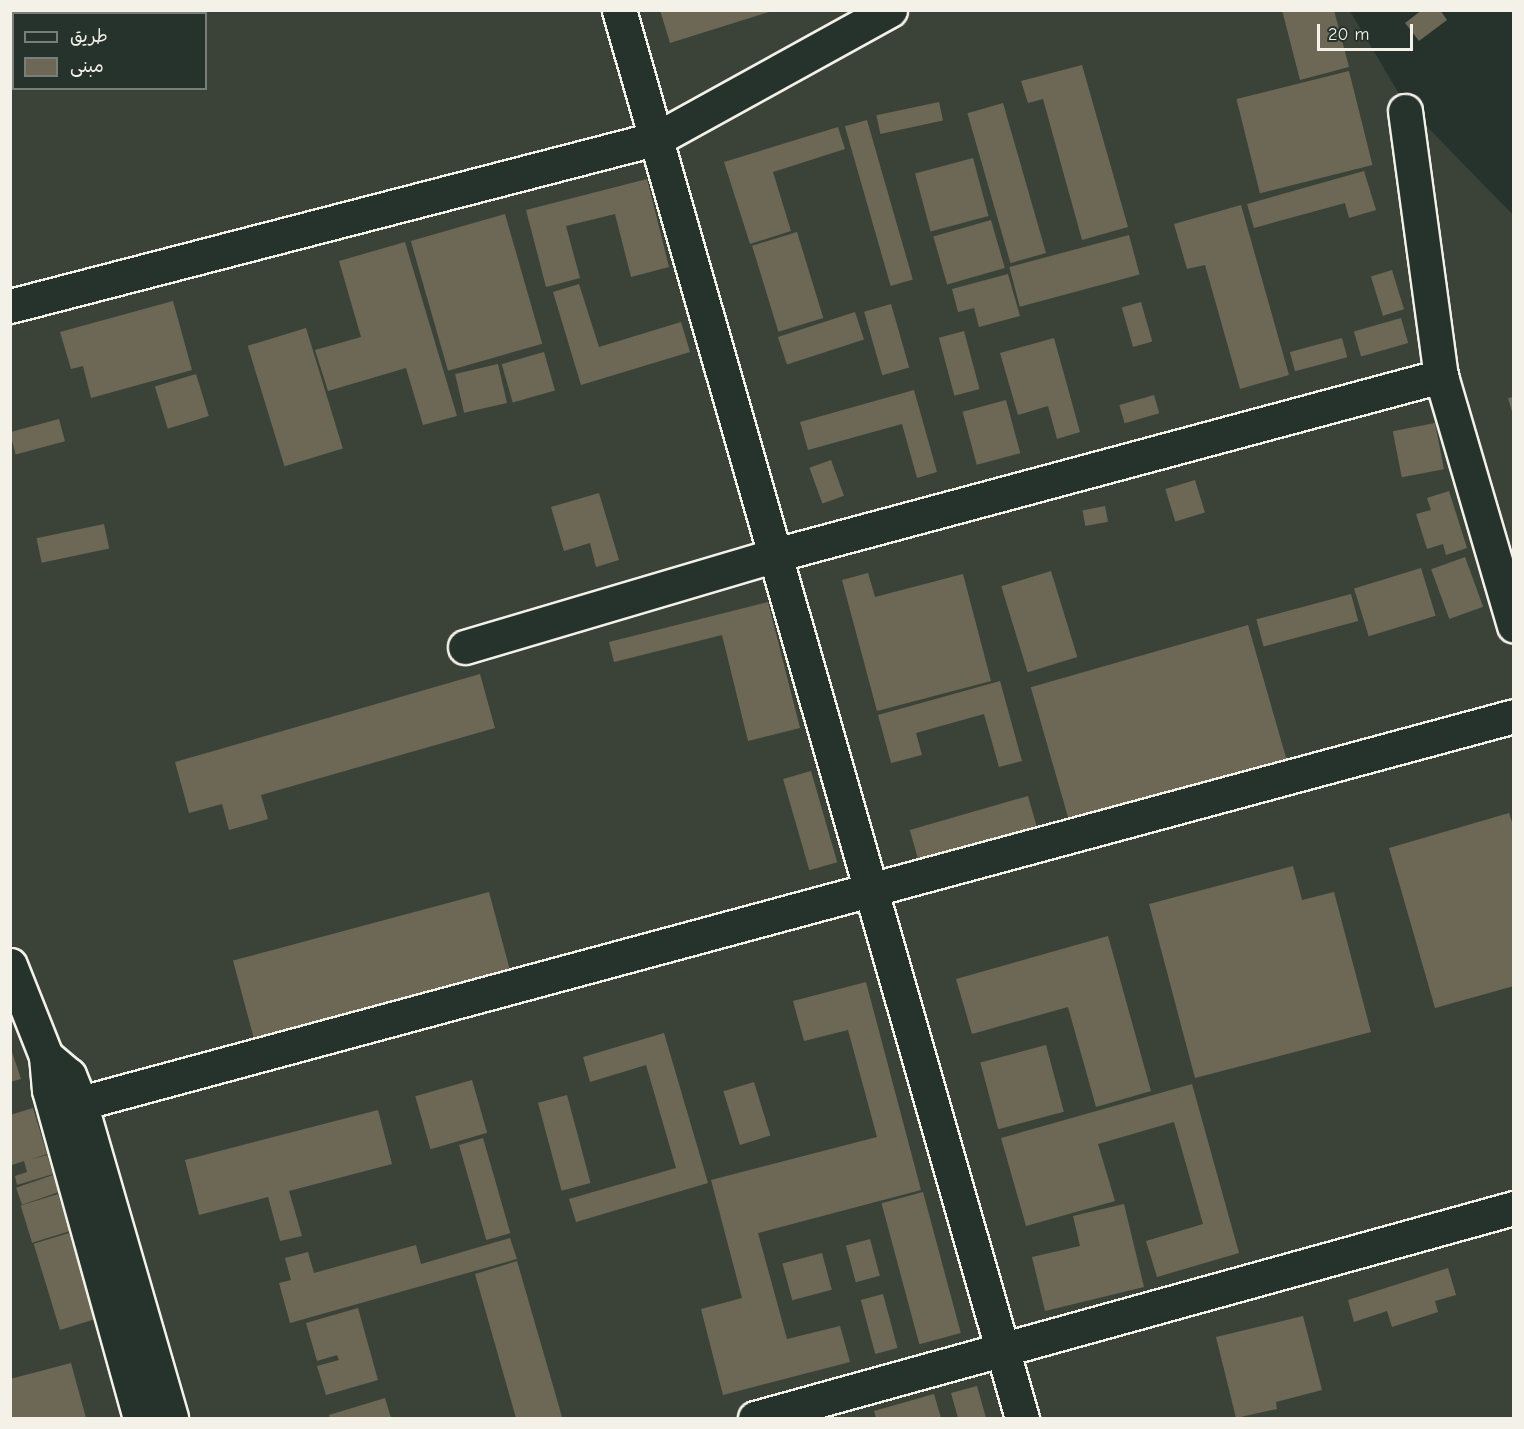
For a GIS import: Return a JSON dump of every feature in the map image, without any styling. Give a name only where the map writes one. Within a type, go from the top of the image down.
[{"type":"street","points":[[619,10],[658,138],[1022,1419]]},
{"type":"street","points":[[10,306],[658,138],[890,10]]},
{"type":"street","points":[[1406,111],[1442,376],[1514,626]]},
{"type":"street","points":[[465,647],[775,555],[1442,376]]},
{"type":"street","points":[[67,1106],[1514,717]]},
{"type":"street","points":[[13,985],[67,1106],[171,1419]]},
{"type":"street","points":[[67,1106],[140,1419]]},
{"type":"street","points":[[755,1419],[1002,1348],[1514,1208]]},
{"type":"shaded area","points":[[10,11],[1350,11],[1405,104],[1513,215],[1513,1418],[11,1418]]},
{"type":"building","points":[[660,10],[772,10],[772,11],[670,43]]},
{"type":"building","points":[[1282,10],[1334,10],[1349,67],[1300,80]]},
{"type":"building","points":[[1422,10],[1440,10],[1447,20],[1419,41],[1405,23]]},
{"type":"building","points":[[1082,65],[1128,227],[1082,240],[1043,99],[1028,103],[1021,81]]},
{"type":"building","points":[[1349,71],[1372,165],[1260,193],[1236,99]]},
{"type":"building","points":[[939,102],[943,121],[880,134],[876,115]]},
{"type":"building","points":[[1003,103],[1046,253],[1010,263],[967,113]]},
{"type":"building","points":[[867,120],[913,280],[891,286],[845,126]]},
{"type":"building","points":[[838,127],[845,149],[773,172],[791,231],[750,244],[724,162]]},
{"type":"building","points":[[973,158],[989,216],[931,231],[915,174]]},
{"type":"building","points":[[1364,171],[1376,210],[1349,218],[1345,203],[1254,228],[1247,204]]},
{"type":"building","points":[[647,179],[669,267],[631,277],[615,214],[566,226],[580,278],[546,287],[526,210]]},
{"type":"building","points":[[1241,205],[1289,375],[1240,389],[1205,265],[1187,269],[1174,224]]},
{"type":"building","points":[[505,214],[542,344],[448,371],[411,241]]},
{"type":"building","points":[[991,220],[1005,268],[947,285],[933,237]]},
{"type":"building","points":[[797,232],[823,318],[778,332],[752,246]]},
{"type":"building","points":[[1129,235],[1140,275],[1020,307],[1009,267]]},
{"type":"building","points":[[405,242],[457,416],[423,425],[406,368],[328,391],[315,350],[361,337],[339,261]]},
{"type":"building","points":[[1392,270],[1404,309],[1383,316],[1371,276]]},
{"type":"building","points":[[1008,274],[1020,316],[979,327],[974,308],[958,312],[952,289]]},
{"type":"building","points":[[579,284],[599,347],[681,322],[690,352],[581,385],[553,292]]},
{"type":"building","points":[[173,301],[192,370],[91,398],[83,366],[71,369],[60,332]]},
{"type":"building","points":[[1141,302],[1152,341],[1133,347],[1122,308]]},
{"type":"building","points":[[891,304],[909,367],[882,375],[864,312]]},
{"type":"building","points":[[855,312],[864,340],[787,365],[778,337]]},
{"type":"building","points":[[1401,318],[1408,343],[1361,356],[1354,332]]},
{"type":"building","points":[[306,328],[343,448],[285,466],[248,346]]},
{"type":"building","points":[[964,331],[980,389],[954,396],[939,338]]},
{"type":"building","points":[[1054,338],[1080,432],[1057,439],[1048,406],[1018,415],[1000,353]]},
{"type":"building","points":[[1342,338],[1347,357],[1295,371],[1290,352]]},
{"type":"building","points":[[544,352],[555,390],[513,403],[502,364]]},
{"type":"building","points":[[498,364],[507,403],[464,413],[455,374]]},
{"type":"building","points":[[196,374],[209,416],[168,429],[155,387]]},
{"type":"building","points":[[914,390],[937,472],[917,478],[902,424],[808,450],[800,422]]},
{"type":"building","points":[[1154,395],[1159,413],[1125,423],[1119,405]]},
{"type":"building","points":[[1514,397],[1514,415],[1513,415],[1508,398]]},
{"type":"building","points":[[1006,400],[1020,453],[977,465],[963,412]]},
{"type":"building","points":[[59,419],[65,441],[16,454],[10,432]]},
{"type":"building","points":[[1435,423],[1444,469],[1402,477],[1393,431]]},
{"type":"building","points":[[831,460],[844,496],[822,504],[809,468]]},
{"type":"building","points":[[1195,480],[1205,513],[1175,522],[1165,489]]},
{"type":"building","points":[[1449,491],[1467,548],[1446,555],[1443,544],[1427,549],[1416,514],[1431,510],[1427,498]]},
{"type":"building","points":[[599,493],[619,560],[596,567],[590,543],[564,551],[551,507]]},
{"type":"building","points":[[1105,506],[1108,522],[1085,526],[1082,510]]},
{"type":"building","points":[[104,524],[109,548],[42,563],[37,538]]},
{"type":"building","points":[[1465,557],[1483,607],[1449,619],[1431,569]]},
{"type":"building","points":[[1421,568],[1436,616],[1369,636],[1354,588]]},
{"type":"building","points":[[1051,571],[1077,657],[1028,672],[1001,586]]},
{"type":"building","points":[[868,573],[875,597],[963,574],[991,681],[877,711],[842,580]]},
{"type":"building","points":[[1351,594],[1358,621],[1264,646],[1256,619]]},
{"type":"building","points":[[768,602],[800,728],[748,741],[722,635],[614,662],[609,642]]},
{"type":"building","points":[[1248,625],[1287,761],[1070,824],[1031,687]]},
{"type":"building","points":[[480,674],[495,728],[261,795],[268,819],[229,830],[222,804],[189,813],[175,762]]},
{"type":"building","points":[[1000,681],[1022,761],[999,767],[984,714],[916,733],[922,755],[891,763],[878,715]]},
{"type":"building","points":[[811,771],[837,862],[809,870],[783,779]]},
{"type":"building","points":[[1028,796],[1037,827],[919,861],[910,830]]},
{"type":"building","points":[[1509,813],[1514,828],[1514,986],[1435,1008],[1389,848]]},
{"type":"building","points":[[1293,866],[1302,900],[1334,892],[1371,1032],[1195,1078],[1149,904]]},
{"type":"building","points":[[489,892],[510,969],[254,1038],[233,961]]},
{"type":"building","points":[[1108,936],[1151,1091],[1096,1107],[1068,1007],[972,1034],[956,979]]},
{"type":"building","points":[[866,982],[921,1190],[758,1233],[787,1339],[840,1326],[850,1362],[723,1395],[701,1309],[742,1298],[711,1180],[877,1137],[848,1030],[804,1041],[793,1001]]},
{"type":"building","points":[[664,1033],[708,1183],[576,1222],[569,1199],[676,1168],[646,1065],[590,1082],[583,1057]]},
{"type":"building","points":[[1046,1045],[1064,1112],[998,1129],[980,1063]]},
{"type":"building","points":[[10,1046],[21,1079],[10,1082]]},
{"type":"building","points":[[472,1080],[487,1133],[430,1149],[415,1096]]},
{"type":"building","points":[[754,1082],[770,1136],[740,1145],[723,1091]]},
{"type":"building","points":[[1192,1084],[1239,1253],[1157,1277],[1146,1241],[1203,1224],[1174,1122],[1098,1144],[1115,1201],[1026,1226],[1001,1138]]},
{"type":"building","points":[[567,1095],[591,1183],[562,1191],[538,1103]]},
{"type":"building","points":[[33,1108],[47,1154],[29,1160],[47,1155],[53,1174],[17,1185],[15,1176],[27,1172],[24,1161],[12,1165],[10,1161],[10,1115]]},
{"type":"building","points":[[378,1110],[392,1164],[289,1191],[302,1236],[280,1241],[268,1197],[199,1215],[185,1160]]},
{"type":"building","points":[[483,1138],[510,1233],[486,1240],[459,1145]]},
{"type":"building","points":[[53,1175],[59,1192],[22,1205],[16,1188]]},
{"type":"building","points":[[923,1192],[961,1333],[919,1344],[881,1203]]},
{"type":"building","points":[[58,1194],[69,1231],[32,1243],[21,1205]]},
{"type":"building","points":[[1124,1204],[1144,1287],[1045,1311],[1032,1257],[1080,1246],[1073,1216]]},
{"type":"building","points":[[69,1233],[95,1319],[60,1330],[34,1244]]},
{"type":"building","points":[[510,1238],[517,1259],[290,1323],[279,1283],[291,1280],[285,1258],[308,1252],[314,1273],[416,1245],[421,1264]]},
{"type":"building","points":[[870,1239],[880,1276],[856,1282],[846,1245]]},
{"type":"building","points":[[822,1253],[832,1290],[792,1300],[782,1264]]},
{"type":"building","points":[[517,1261],[562,1418],[516,1418],[475,1274]]},
{"type":"building","points":[[1448,1268],[1456,1295],[1435,1301],[1438,1312],[1392,1327],[1387,1311],[1354,1322],[1348,1300]]},
{"type":"building","points":[[883,1294],[897,1348],[875,1354],[861,1300]]},
{"type":"building","points":[[358,1308],[378,1380],[326,1395],[317,1366],[339,1360],[337,1355],[317,1361],[306,1323]]},
{"type":"building","points":[[1303,1316],[1322,1390],[1276,1402],[1277,1409],[1236,1418],[1216,1337]]},
{"type":"building","points":[[71,1363],[86,1418],[12,1418],[10,1379]]},
{"type":"building","points":[[977,1386],[986,1418],[958,1418],[951,1393]]},
{"type":"building","points":[[934,1394],[941,1418],[876,1418],[874,1411]]},
{"type":"building","points":[[385,1398],[391,1418],[330,1418],[329,1415]]}]
